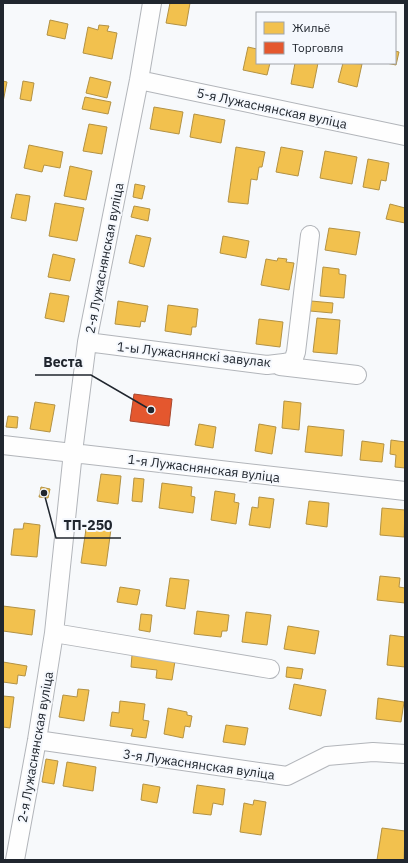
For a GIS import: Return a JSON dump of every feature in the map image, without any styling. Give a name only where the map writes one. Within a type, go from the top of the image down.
[{"type":"street","name":"2-я Лужаснянская вуліца","points":[[15,860],[37,740],[54,633],[73,452],[88,342],[139,80],[152,3]]},
{"type":"street","name":"5-я Лужаснянская вуліца","points":[[139,80],[405,136]]},
{"type":"street","name":"1-ы Лужаснянскі завулак","points":[[88,342],[267,365],[293,361],[296,352],[310,235]]},
{"type":"street","points":[[267,365],[357,375]]},
{"type":"street","name":"1-я Лужаснянская вуліца","points":[[3,445],[405,491]]},
{"type":"street","points":[[54,633],[270,669]]},
{"type":"street","name":"3-я Лужаснянская вуліца","points":[[37,740],[287,776],[327,756],[373,752],[405,754]]},
{"type":"building: Жильё","points":[[170,3],[190,3],[186,26],[166,23]]},
{"type":"building: Жильё","points":[[50,20],[68,24],[65,39],[47,35]]},
{"type":"building: Жильё","points":[[99,25],[109,26],[107,31],[117,33],[112,59],[83,53],[88,27],[98,30]]},
{"type":"building: Жильё","points":[[248,47],[256,49],[256,64],[270,64],[267,75],[243,70]]},
{"type":"building: Жильё","points":[[396,51],[399,52],[396,65],[391,64],[396,64]]},
{"type":"building: Жильё","points":[[295,64],[318,64],[313,88],[291,84]]},
{"type":"building: Жильё","points":[[343,64],[362,64],[357,87],[338,82]]},
{"type":"building: Жильё","points":[[90,77],[111,82],[107,98],[86,93]]},
{"type":"building: Жильё","points":[[3,81],[7,82],[3,102]]},
{"type":"building: Жильё","points":[[23,81],[34,83],[31,101],[20,99]]},
{"type":"building: Жильё","points":[[85,97],[111,102],[108,114],[82,109]]},
{"type":"building: Жильё","points":[[154,107],[183,112],[179,134],[150,129]]},
{"type":"building: Жильё","points":[[194,114],[225,120],[221,143],[190,137]]},
{"type":"building: Жильё","points":[[89,124],[107,127],[102,154],[83,151]]},
{"type":"building: Жильё","points":[[29,145],[63,152],[60,168],[44,165],[42,172],[24,168]]},
{"type":"building: Жильё","points":[[236,147],[265,152],[262,167],[259,167],[257,180],[251,179],[248,204],[228,202]]},
{"type":"building: Жильё","points":[[281,147],[303,151],[298,176],[276,172]]},
{"type":"building: Жильё","points":[[325,151],[357,157],[352,184],[320,178]]},
{"type":"building: Жильё","points":[[368,159],[389,163],[386,181],[381,180],[379,190],[363,187]]},
{"type":"building: Жильё","points":[[70,166],[92,171],[86,200],[64,196]]},
{"type":"building: Жильё","points":[[135,184],[145,186],[142,199],[133,197]]},
{"type":"building: Жильё","points":[[16,194],[30,196],[26,221],[11,218]]},
{"type":"building: Жильё","points":[[55,203],[84,208],[77,241],[49,236]]},
{"type":"building: Жильё","points":[[390,204],[405,208],[405,223],[386,219]]},
{"type":"building: Жильё","points":[[134,206],[150,209],[148,221],[131,217]]},
{"type":"building: Жильё","points":[[329,228],[360,232],[356,255],[325,250]]},
{"type":"building: Жильё","points":[[136,235],[151,238],[144,267],[129,263]]},
{"type":"building: Жильё","points":[[223,236],[249,241],[246,258],[220,253]]},
{"type":"building: Жильё","points":[[53,254],[75,259],[70,281],[48,277]]},
{"type":"building: Жильё","points":[[278,258],[287,259],[286,262],[294,263],[289,290],[261,285],[266,259],[277,261]]},
{"type":"building: Жильё","points":[[323,267],[339,269],[339,274],[346,275],[344,298],[320,296]]},
{"type":"building: Жильё","points":[[50,293],[69,296],[64,322],[45,318]]},
{"type":"building: Жильё","points":[[118,301],[148,306],[145,322],[141,321],[140,327],[115,324]]},
{"type":"building: Жильё","points":[[311,301],[333,303],[332,313],[310,311]]},
{"type":"building: Жильё","points":[[168,305],[198,309],[196,327],[192,327],[191,335],[165,331]]},
{"type":"building: Жильё","points":[[317,318],[340,320],[337,354],[313,352]]},
{"type":"building: Жильё","points":[[259,319],[283,322],[280,347],[256,344]]},
{"type":"building: Жильё","points":[[284,401],[301,403],[299,430],[282,428]]},
{"type":"building: Жильё","points":[[35,402],[55,405],[50,432],[30,429]]},
{"type":"building: Жильё","points":[[8,416],[18,417],[17,428],[6,427]]},
{"type":"building: Жильё","points":[[199,424],[216,427],[213,448],[195,445]]},
{"type":"building: Жильё","points":[[259,424],[276,427],[272,454],[255,451]]},
{"type":"building: Жильё","points":[[308,426],[344,430],[342,456],[305,452]]},
{"type":"building: Жильё","points":[[391,440],[405,442],[405,468],[395,467],[396,455],[390,454]]},
{"type":"building: Жильё","points":[[362,441],[384,444],[382,462],[360,460]]},
{"type":"building: Жильё","points":[[101,474],[121,476],[118,504],[97,501]]},
{"type":"building: Жильё","points":[[134,478],[144,479],[142,502],[132,501]]},
{"type":"building: Жильё","points":[[162,483],[192,487],[191,496],[195,497],[193,513],[159,508]]},
{"type":"building: Жильё","points":[[41,487],[50,489],[48,498],[39,497]]},
{"type":"building: Жильё","points":[[215,491],[235,494],[234,502],[239,503],[236,524],[211,520]]},
{"type":"building: Жильё","points":[[259,497],[274,499],[270,528],[249,525],[252,507],[258,508]]},
{"type":"building: Жильё","points":[[309,501],[329,503],[327,527],[306,524]]},
{"type":"building: Жильё","points":[[382,508],[405,510],[404,537],[380,535]]},
{"type":"building: Жильё","points":[[24,523],[40,525],[37,557],[11,555],[14,529],[23,529]]},
{"type":"building: Жильё","points":[[101,527],[111,529],[106,566],[81,563],[86,529],[101,531]]},
{"type":"building: Жильё","points":[[380,576],[400,578],[399,587],[405,588],[405,603],[377,600]]},
{"type":"building: Жильё","points":[[170,578],[189,580],[185,609],[166,606]]},
{"type":"building: Жильё","points":[[120,587],[140,590],[137,605],[117,602]]},
{"type":"building: Жильё","points":[[3,606],[35,610],[32,635],[3,631]]},
{"type":"building: Жильё","points":[[197,611],[229,615],[227,631],[222,631],[221,637],[194,634]]},
{"type":"building: Жильё","points":[[246,612],[271,615],[267,645],[242,642]]},
{"type":"building: Жильё","points":[[141,614],[152,615],[150,632],[139,630]]},
{"type":"building: Жильё","points":[[288,626],[319,631],[315,654],[284,649]]},
{"type":"building: Жильё","points":[[390,635],[405,637],[405,667],[387,665]]},
{"type":"building: Жильё","points":[[132,655],[175,661],[172,680],[156,678],[157,670],[131,667]]},
{"type":"building: Жильё","points":[[3,662],[27,666],[25,676],[18,675],[17,684],[3,682]]},
{"type":"building: Жильё","points":[[287,667],[303,669],[301,679],[286,677]]},
{"type":"building: Жильё","points":[[294,684],[326,690],[321,716],[289,709]]},
{"type":"building: Жильё","points":[[78,689],[89,690],[84,721],[59,717],[63,695],[77,697]]},
{"type":"building: Жильё","points":[[3,696],[14,697],[10,728],[3,727]]},
{"type":"building: Жильё","points":[[378,698],[404,702],[401,722],[376,719]]},
{"type":"building: Жильё","points":[[120,701],[145,704],[143,720],[149,721],[146,738],[131,736],[133,729],[110,726],[112,712],[119,713]]},
{"type":"building: Жильё","points":[[168,708],[187,712],[187,715],[192,716],[190,727],[185,726],[183,738],[164,734]]},
{"type":"building: Жильё","points":[[226,725],[248,728],[245,745],[223,742]]},
{"type":"building: Жильё","points":[[46,759],[58,761],[54,784],[42,782]]},
{"type":"building: Жильё","points":[[67,762],[96,767],[93,791],[63,786]]},
{"type":"building: Жильё","points":[[143,784],[160,787],[157,803],[141,800]]},
{"type":"building: Жильё","points":[[197,785],[225,789],[223,805],[213,803],[211,815],[193,813]]},
{"type":"building: Жильё","points":[[254,800],[266,802],[261,835],[240,832],[244,803],[253,805]]},
{"type":"building: Жильё","points":[[382,828],[405,831],[404,860],[377,860]]},
{"type":"building: Торговля","points":[[134,394],[172,399],[169,426],[130,421]]},
{"type":"place","name":"Веста","points":[[151,410]]},
{"type":"place","name":"ТП-250","points":[[44,493]]}]
